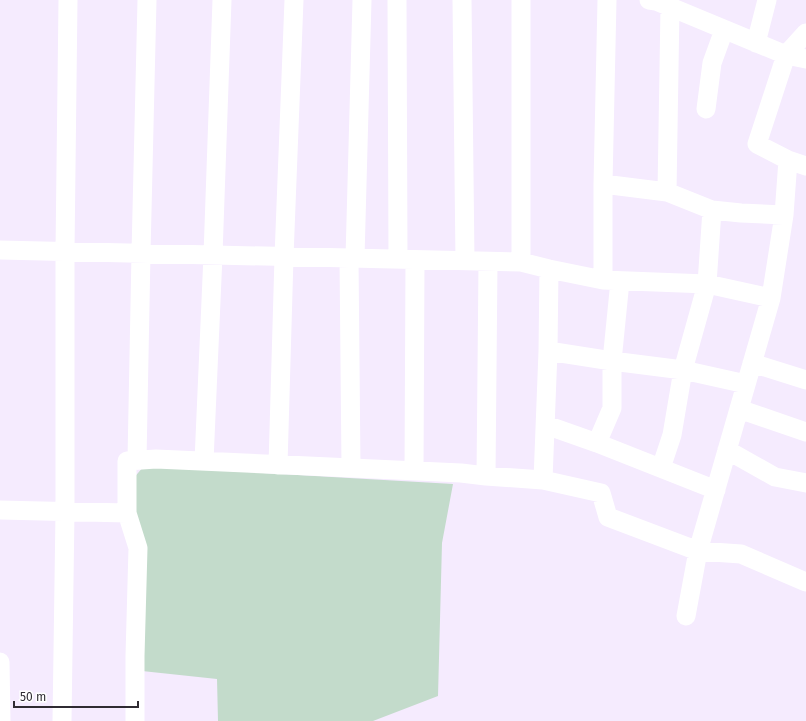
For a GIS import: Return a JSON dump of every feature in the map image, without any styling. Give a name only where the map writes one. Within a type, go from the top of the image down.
[{"type":"street","points":[[62,721],[65,512],[65,251],[68,0]]},
{"type":"street","points":[[137,460],[147,0]]},
{"type":"street","points":[[204,461],[222,0]]},
{"type":"street","points":[[278,465],[294,0]]},
{"type":"street","points":[[351,468],[352,258],[362,0]]},
{"type":"street","points":[[397,0],[414,471]]},
{"type":"street","points":[[462,0],[465,261]]},
{"type":"street","points":[[521,262],[522,0]]},
{"type":"street","points":[[597,443],[612,408],[612,280],[603,184],[607,0]]},
{"type":"street","points":[[756,43],[767,0]]},
{"type":"street","points":[[667,192],[658,2],[786,55],[806,59]]},
{"type":"street","points":[[706,109],[712,63],[724,30]]},
{"type":"street","points":[[686,616],[698,551],[771,298],[784,215],[797,163],[757,144],[786,55],[806,33]]},
{"type":"street","points":[[603,184],[667,192],[712,210],[784,215]]},
{"type":"street","points":[[661,468],[672,434],[683,370],[707,284],[712,210]]},
{"type":"street","points":[[0,250],[521,262],[549,269],[612,280],[707,284],[771,298]]},
{"type":"street","points":[[486,476],[488,262]]},
{"type":"street","points":[[543,480],[546,425],[549,269]]},
{"type":"street","points":[[548,351],[683,370],[746,384]]},
{"type":"street","points":[[752,363],[806,380]]},
{"type":"street","points":[[739,409],[806,432]]},
{"type":"street","points":[[546,425],[597,443],[716,490]]},
{"type":"street","points":[[727,450],[775,477],[806,483]]},
{"type":"street","points":[[135,721],[138,548],[127,513],[127,461],[156,459],[204,461],[461,473],[543,480],[601,493],[608,517],[698,551],[741,554],[806,582]]},
{"type":"street","points":[[0,510],[127,513]]},
{"type":"street","points":[[0,662],[1,721]]},
{"type":"green space","points":[[144,466],[453,484],[442,543],[438,696],[373,721],[218,721],[217,679],[142,671],[136,509],[132,480]]}]
